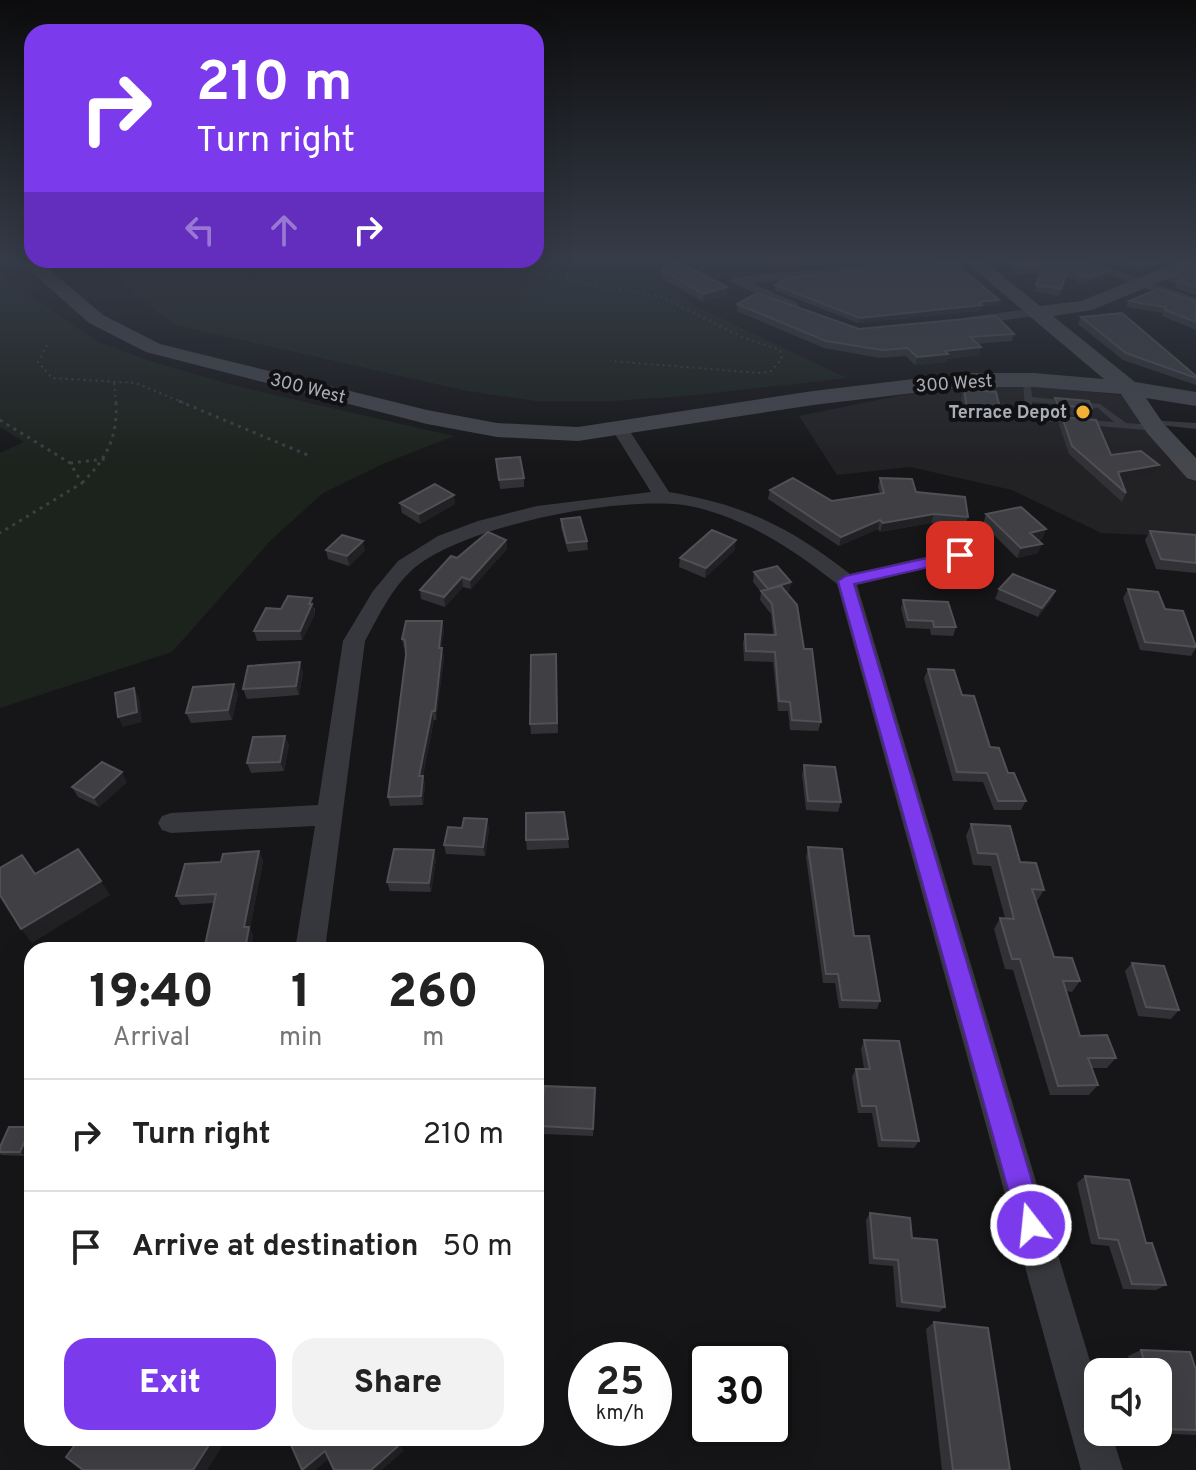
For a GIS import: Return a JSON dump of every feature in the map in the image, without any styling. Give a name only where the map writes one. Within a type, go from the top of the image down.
[{"type":"main road","name":"300 West","points":[[108,328],[177,355],[468,425],[561,434],[964,380],[1027,389],[1128,388],[1196,399]]},
{"type":"main road","name":"300 West","points":[[150,328],[183,342],[466,410],[618,426]]},
{"type":"main road","points":[[1056,328],[1128,388],[1153,425],[1192,466]]},
{"type":"street","points":[[618,426],[663,496]]},
{"type":"street","points":[[311,942],[354,641],[380,596],[405,565],[445,540],[485,525],[537,512],[663,496],[703,503],[766,526],[799,544],[846,581],[1102,1470]]},
{"type":"street","points":[[846,581],[960,555]]},
{"type":"street","points":[[171,823],[329,815]]},
{"type":"lane","points":[[1124,426],[1105,409],[1095,405],[1027,389],[1029,414],[1035,418],[1124,426],[1196,426]]},
{"type":"path","points":[[610,361],[760,373],[770,372],[782,359],[780,350],[723,328]]},
{"type":"path","points":[[47,345],[38,362],[52,378],[136,383],[310,456]]},
{"type":"path","points":[[0,533],[82,483],[107,459],[118,427],[114,383]]},
{"type":"path","points":[[0,420],[70,463],[82,483]]},
{"type":"path","points":[[70,463],[107,459]]},
{"type":"shaded area","points":[[0,328],[77,328],[98,342],[236,386],[454,436],[385,463],[323,493],[271,540],[172,652],[0,708],[0,453],[24,442],[0,427]]},
{"type":"shaded area","points":[[187,328],[741,328],[847,378],[614,401],[536,401],[467,391]]},
{"type":"shaded area","points":[[967,386],[1042,387],[1122,395],[1168,457],[1196,482],[1196,537],[1101,533],[1012,490],[910,467],[837,475],[799,416],[897,396]]},
{"type":"building","points":[[794,328],[1008,328],[1014,334],[970,337],[981,347],[917,357],[908,348],[882,350],[826,341]]},
{"type":"building","points":[[1094,328],[1139,328],[1196,378],[1126,353]]},
{"type":"building","points":[[964,389],[996,392],[1001,412],[967,409]]},
{"type":"building","points":[[1055,398],[1089,401],[1092,408],[1058,405]]},
{"type":"building","points":[[1062,417],[1096,420],[1111,455],[1141,451],[1159,465],[1118,472],[1126,493],[1072,446]]},
{"type":"building","points":[[520,457],[524,478],[499,480],[496,459]]},
{"type":"building","points":[[793,478],[832,501],[884,493],[880,478],[912,479],[916,492],[965,497],[968,517],[934,514],[883,523],[880,520],[841,537],[770,490]]},
{"type":"building","points":[[435,484],[454,495],[419,514],[400,503]]},
{"type":"building","points":[[1021,507],[1046,529],[1030,533],[1042,544],[1021,548],[986,514]]},
{"type":"building","points":[[580,517],[587,541],[567,543],[561,519]]},
{"type":"building","points":[[712,530],[736,540],[706,568],[680,558]]},
{"type":"building","points":[[1150,531],[1196,535],[1196,563],[1161,559]]},
{"type":"building","points":[[488,532],[506,540],[470,580],[462,577],[444,597],[420,590],[451,556],[457,558]]},
{"type":"building","points":[[342,535],[363,541],[347,556],[326,550]]},
{"type":"building","points":[[777,566],[791,582],[768,589],[754,572]]},
{"type":"building","points":[[1013,574],[1055,591],[1042,608],[999,589]]},
{"type":"building","points":[[781,586],[797,605],[804,649],[812,649],[821,722],[792,720],[790,702],[779,701],[775,652],[746,651],[745,634],[776,635],[772,604],[761,591]]},
{"type":"building","points":[[1128,589],[1158,592],[1165,609],[1183,611],[1196,647],[1145,642]]},
{"type":"building","points":[[288,596],[312,598],[300,631],[254,631],[266,608],[281,609]]},
{"type":"building","points":[[903,600],[948,602],[956,627],[934,627],[933,621],[908,620]]},
{"type":"building","points":[[406,621],[442,621],[439,648],[442,648],[435,711],[432,711],[419,776],[423,776],[421,796],[388,797],[406,655],[405,640],[402,639]]},
{"type":"building","points":[[556,654],[557,723],[530,724],[531,655]]},
{"type":"building","points":[[300,662],[296,686],[243,689],[248,666]]},
{"type":"building","points":[[928,669],[954,670],[962,695],[974,696],[990,747],[999,748],[1008,773],[1014,773],[1026,801],[998,801],[987,773],[957,772]]},
{"type":"building","points":[[234,684],[228,710],[186,713],[193,687]]},
{"type":"building","points":[[134,688],[137,712],[118,717],[115,693]]},
{"type":"building","points":[[285,736],[280,762],[247,763],[253,737]]},
{"type":"building","points":[[102,762],[122,772],[94,798],[72,787]]},
{"type":"building","points":[[804,765],[835,767],[841,802],[808,801]]},
{"type":"building","points":[[564,812],[568,839],[526,840],[526,813]]},
{"type":"building","points":[[464,818],[487,819],[483,847],[444,845],[448,827],[462,828]]},
{"type":"building","points":[[971,824],[1010,826],[1020,862],[1036,863],[1044,890],[1032,889],[1054,957],[1072,958],[1080,981],[1063,981],[1080,1036],[1107,1035],[1116,1058],[1088,1058],[1098,1085],[1058,1086],[1020,959],[1012,959],[1000,918],[1014,919],[997,854],[978,853]]},
{"type":"building","points":[[808,847],[842,849],[854,936],[869,936],[880,1001],[842,1000],[838,974],[826,974]]},
{"type":"building","points":[[78,849],[101,881],[21,929],[0,895],[0,868],[22,855],[35,874]]},
{"type":"building","points":[[394,849],[434,850],[429,883],[387,882]]},
{"type":"building","points":[[259,851],[244,927],[249,927],[246,942],[206,942],[216,894],[176,896],[185,864],[221,862],[223,854]]},
{"type":"building","points":[[1132,963],[1164,966],[1179,1010],[1146,1007]]},
{"type":"building","points":[[864,1040],[899,1041],[919,1141],[882,1140],[876,1106],[862,1106],[856,1069],[870,1069]]},
{"type":"building","points":[[544,1086],[595,1088],[593,1129],[544,1126]]},
{"type":"building","points":[[9,1127],[24,1127],[24,1143],[20,1152],[0,1152]]},
{"type":"building","points":[[1085,1176],[1129,1180],[1146,1243],[1152,1243],[1166,1285],[1132,1284],[1118,1240],[1099,1238]]},
{"type":"building","points":[[870,1213],[910,1218],[912,1238],[937,1240],[945,1307],[902,1302],[898,1260],[874,1258]]},
{"type":"building","points":[[934,1322],[988,1328],[1010,1470],[953,1470]]},
{"type":"building","points":[[1141,1350],[1190,1352],[1196,1370],[1196,1430],[1172,1429],[1172,1358],[1143,1358]]},
{"type":"building","points":[[74,1446],[208,1446],[193,1470],[83,1470],[66,1457]]},
{"type":"building","points":[[292,1446],[398,1446],[371,1470],[334,1470],[325,1451],[302,1470]]},
{"type":"place","name":"Terrace Depot","points":[[1083,412]]},
{"type":"route","points":[[960,555],[846,581],[1031,1225]]}]
